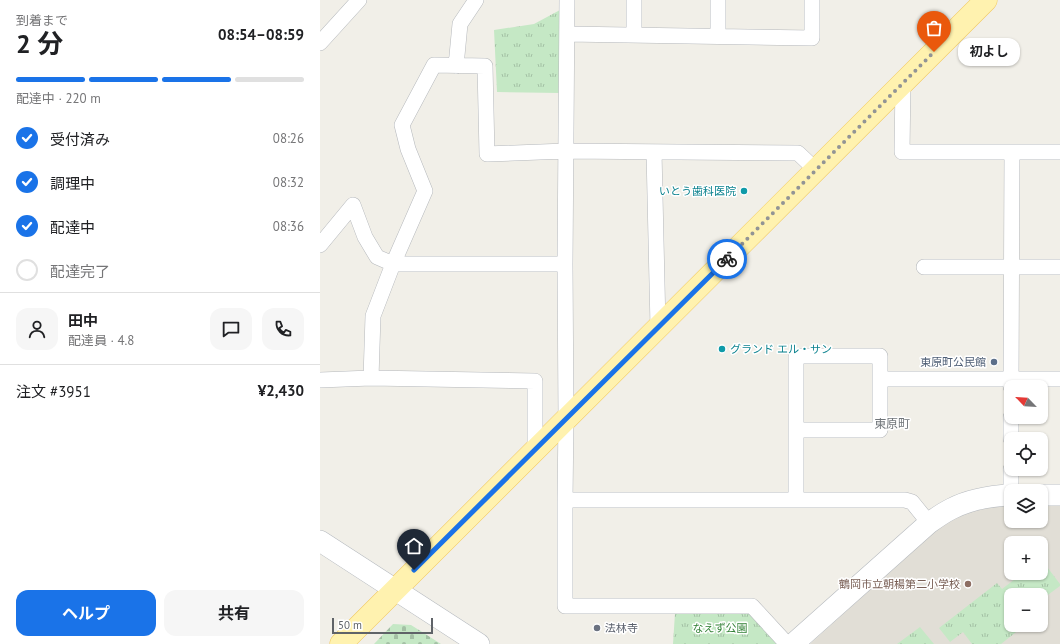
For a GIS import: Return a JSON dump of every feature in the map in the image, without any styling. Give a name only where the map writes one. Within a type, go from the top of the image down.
[{"type":"main road","points":[[341,644],[986,0]]},
{"type":"street","points":[[320,43],[359,0]]},
{"type":"street","points":[[456,66],[460,24],[476,0]]},
{"type":"street","points":[[567,0],[565,606],[752,606],[787,644]]},
{"type":"street","points":[[634,0],[634,35]]},
{"type":"street","points":[[718,0],[718,36]]},
{"type":"street","points":[[567,34],[812,38],[812,0]]},
{"type":"street","points":[[371,378],[373,316],[393,264],[425,191],[408,149],[402,125],[434,65],[485,66],[487,154],[566,151],[798,153],[816,170]]},
{"type":"street","points":[[903,82],[902,152],[1060,152]]},
{"type":"street","points":[[654,152],[658,328]]},
{"type":"street","points":[[1011,380],[1012,152]]},
{"type":"street","points":[[320,245],[353,205],[365,237],[377,257],[393,264],[565,264]]},
{"type":"street","points":[[924,266],[1060,267]]},
{"type":"street","points":[[796,430],[880,430],[880,356],[796,356],[796,430],[796,500]]},
{"type":"street","points":[[320,380],[371,378],[535,381],[535,450]]},
{"type":"street","points":[[1040,380],[1060,378]]},
{"type":"street","points":[[880,379],[1004,383]]},
{"type":"street","points":[[793,644],[929,523],[970,500],[1004,495]]},
{"type":"street","points":[[1048,495],[1060,495]]},
{"type":"street","points":[[565,500],[905,500],[912,502],[929,523]]},
{"type":"street","points":[[320,541],[479,644]]},
{"type":"shaded area","name":"鶴岡市立朝楊第二小学校","points":[[1048,505],[1060,505],[1060,644],[810,644],[936,530],[955,518],[974,510],[1004,506],[1004,528],[1048,528]]},
{"type":"green space","points":[[560,10],[560,93],[497,92],[494,30],[534,24]]},
{"type":"green space","points":[[1048,568],[1060,584],[1060,586],[1048,595],[1048,588],[1004,588],[1004,632],[1016,632],[1001,644],[972,644],[963,632],[950,642],[939,628],[997,583],[1002,589],[1014,580],[1048,580]]},
{"type":"green space","name":"なえず公園","points":[[675,613],[751,613],[780,644],[673,644]]},
{"type":"green space","points":[[393,624],[411,625],[441,644],[374,644]]},
{"type":"green space","points":[[920,627],[934,644],[897,644]]},
{"type":"way so far","points":[[727,259],[934,52]]},
{"type":"place","name":"初よし","points":[[934,52]]},
{"type":"place","name":"いとう歯科医院","points":[[744,191]]},
{"type":"place","name":"グランド エル・サン","points":[[722,349]]},
{"type":"place","name":"東原町公民館","points":[[994,362]]},
{"type":"place","name":"鶴岡市立朝楊第二小学校","points":[[968,584]]},
{"type":"place","name":"法林寺","points":[[597,628]]},
{"type":"district","name":"東原町","points":[[892,423]]},
{"type":"route","points":[[414,570],[727,259]]}]
